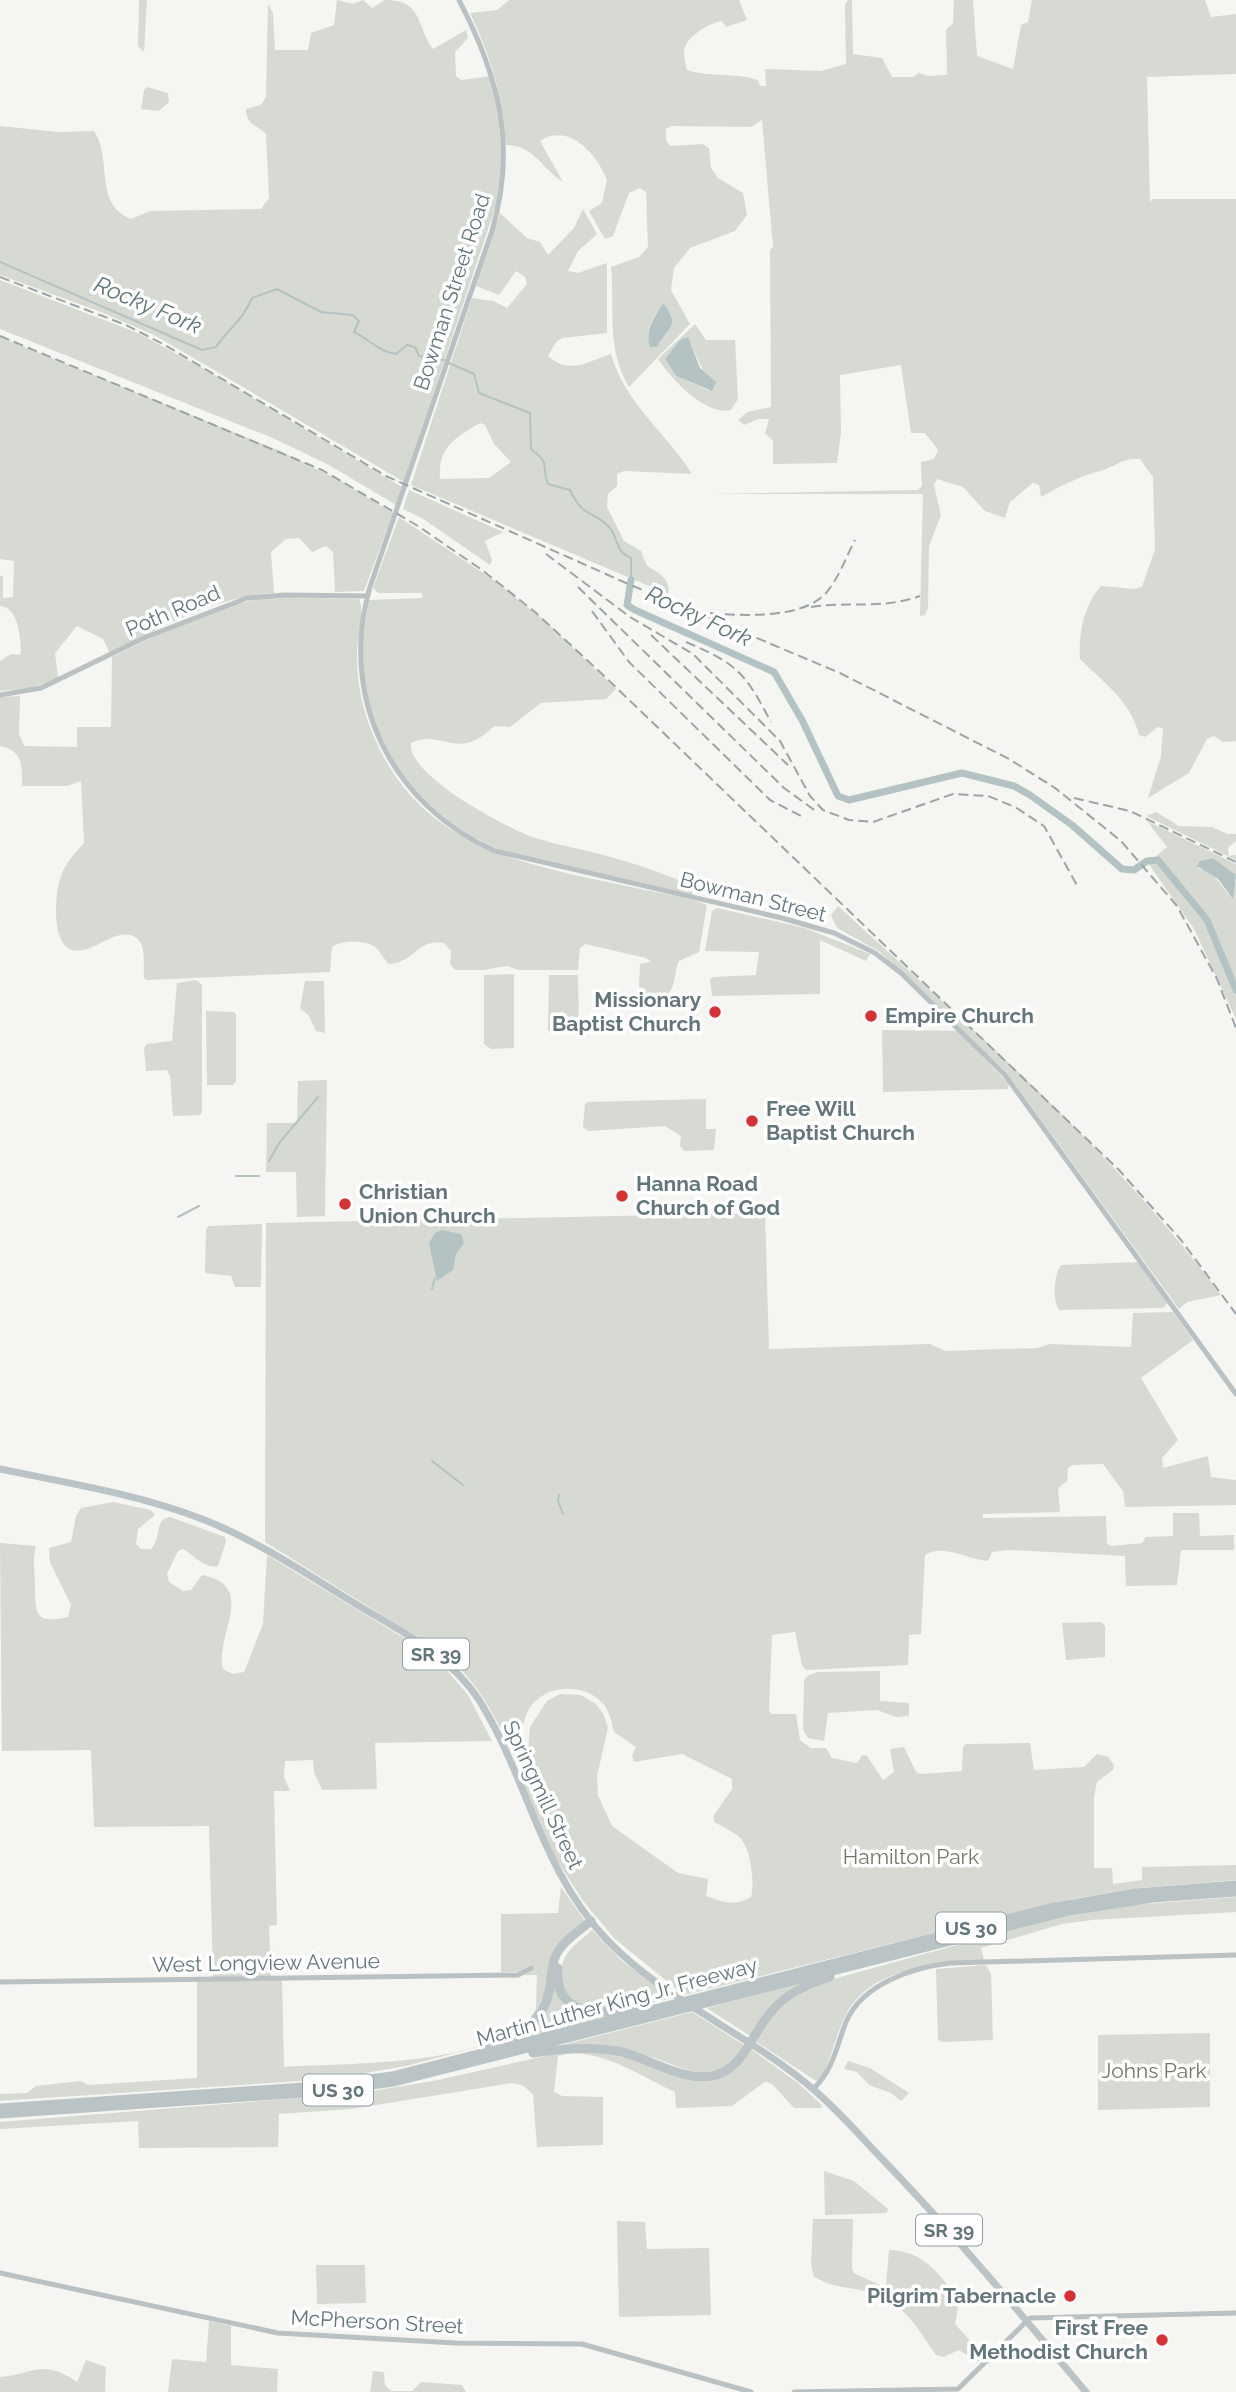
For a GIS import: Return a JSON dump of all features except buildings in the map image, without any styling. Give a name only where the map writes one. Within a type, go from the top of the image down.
[{"type":"highway","name":"Martin Luther King Jr. Freeway","points":[[711,1997],[1067,1904],[1136,1893],[1236,1885]]},
{"type":"highway","name":"Martin Luther King Jr. Freeway","points":[[0,2106],[335,2084],[426,2069],[999,1928],[1121,1902],[1236,1892]]},
{"type":"highway","points":[[592,1923],[561,1958],[557,1977],[565,1997],[577,2007],[597,2012],[662,2009]]},
{"type":"highway","points":[[335,2084],[475,2051],[521,2034],[545,2006],[558,1952],[592,1923]]},
{"type":"highway","points":[[415,2078],[434,2077],[526,2054],[588,2048],[630,2054],[704,2077],[729,2069],[750,2044],[770,2012],[803,1987],[999,1928]]},
{"type":"highway","name":"Martin Luther King Jr. Freeway","points":[[0,2116],[327,2091],[415,2078],[662,2009]]},
{"type":"main road","name":"Springmill Street","points":[[0,1469],[148,1502],[210,1522],[266,1550],[435,1653],[466,1682],[484,1710],[551,1861],[592,1923],[648,1975],[813,2089],[933,2212],[1086,2392]]},
{"type":"street","name":"Bowman Street Road","points":[[411,472],[495,222],[504,155],[502,117],[494,77],[459,0]]},
{"type":"street","name":"Bowman Street","points":[[411,472],[367,596],[359,655],[368,712],[388,758],[423,804],[460,834],[506,855],[782,918],[842,936],[875,953],[901,973],[1005,1075],[1236,1394]]},
{"type":"street","name":"Poth Road","points":[[0,695],[41,688],[164,629],[236,601],[268,595],[367,596]]},
{"type":"street","points":[[813,2089],[830,2071],[846,2021],[862,1997],[883,1983],[931,1967],[951,1964],[1236,1955]]},
{"type":"street","name":"West Longview Avenue","points":[[0,1982],[518,1975],[531,1968]]},
{"type":"street","name":"McPherson Street","points":[[0,2273],[278,2333],[455,2343],[582,2344],[751,2392]]},
{"type":"street","points":[[794,2392],[958,2389],[1027,2320],[1236,2313]]},
{"type":"green space","points":[[139,0],[147,0],[144,52],[138,46]]},
{"type":"green space","points":[[337,0],[353,4],[363,0],[372,8],[385,0],[406,4],[417,16],[433,49],[466,30],[468,38],[455,52],[456,76],[461,80],[490,76],[497,107],[501,154],[497,202],[404,482],[156,336],[101,312],[0,275],[0,126],[58,132],[94,131],[102,154],[105,180],[112,203],[119,212],[131,219],[150,211],[261,209],[269,198],[266,134],[250,121],[246,109],[261,105],[266,97],[268,4],[273,13],[275,50],[308,50],[311,33],[334,25]]},
{"type":"green space","points":[[509,0],[739,0],[747,20],[726,27],[722,21],[717,22],[693,36],[685,46],[687,70],[740,76],[758,80],[760,86],[766,86],[765,69],[821,71],[846,64],[845,5],[848,0],[852,0],[853,54],[882,58],[892,77],[913,77],[919,73],[928,76],[947,75],[946,30],[953,23],[954,0],[973,0],[977,56],[1013,69],[1021,25],[1028,22],[1032,0],[1205,0],[1211,17],[1236,14],[1236,74],[1147,77],[1150,202],[1153,199],[1236,199],[1236,741],[1223,742],[1214,736],[1207,739],[1189,773],[1148,798],[1161,756],[1163,728],[1158,727],[1145,737],[1139,735],[1123,702],[1080,659],[1083,620],[1095,594],[1101,586],[1134,589],[1142,587],[1155,549],[1153,477],[1140,459],[1124,461],[1087,475],[1041,497],[1039,485],[1033,483],[1010,502],[1005,518],[985,511],[963,487],[937,479],[934,485],[941,515],[929,546],[928,608],[925,615],[920,616],[923,494],[708,494],[918,490],[922,486],[921,462],[934,459],[938,450],[925,433],[911,433],[901,365],[840,375],[841,432],[837,463],[773,464],[773,441],[765,433],[769,419],[759,419],[744,425],[738,420],[747,412],[771,407],[770,250],[773,247],[762,120],[751,127],[672,126],[666,129],[666,140],[670,146],[703,144],[709,148],[711,168],[718,178],[743,193],[747,215],[735,231],[690,248],[674,268],[671,290],[690,324],[629,387],[614,343],[611,267],[639,257],[648,247],[646,192],[640,188],[629,193],[613,236],[605,239],[589,211],[602,203],[607,180],[597,161],[581,144],[562,136],[551,136],[540,141],[563,182],[524,149],[506,145],[495,78],[470,13],[497,10]],"holes":[[[663,303],[672,317],[659,344],[650,347],[649,329]]]},
{"type":"green space","points":[[147,87],[168,93],[169,102],[159,111],[141,109],[144,90]]},
{"type":"green space","points":[[583,209],[597,234],[578,251],[568,271],[578,273],[607,263],[607,333],[563,338],[557,341],[548,356],[556,362],[571,366],[611,354],[617,372],[636,403],[692,474],[624,471],[617,474],[617,486],[608,494],[607,507],[624,541],[641,551],[647,566],[663,577],[668,585],[668,594],[411,485],[472,298],[493,301],[507,308],[527,284],[525,277],[516,271],[499,295],[476,286],[500,213],[527,238],[540,242],[548,255],[574,228]],"holes":[[[480,423],[485,425],[494,444],[511,462],[489,478],[440,479],[442,459],[450,445]]]},
{"type":"green space","points":[[0,280],[138,333],[206,370],[402,487],[396,505],[329,465],[275,439],[0,329]]},
{"type":"green space","points":[[695,324],[706,340],[735,340],[738,399],[731,410],[721,410],[700,402],[680,386],[658,359]],"holes":[[[687,337],[704,372],[710,391],[676,376],[665,359],[680,341]]]},
{"type":"green space","points":[[0,337],[280,451],[341,481],[393,513],[364,591],[335,592],[333,552],[326,546],[312,552],[299,538],[286,539],[271,552],[274,593],[253,595],[211,606],[110,653],[103,639],[77,626],[55,653],[58,678],[32,688],[0,691],[0,661],[11,654],[20,655],[21,650],[14,616],[11,611],[0,606],[0,575],[3,577],[3,598],[13,597],[14,561],[0,559]]},
{"type":"green space","points":[[409,490],[503,532],[485,541],[492,560],[490,565],[422,518],[403,509]]},
{"type":"green space","points":[[399,517],[495,581],[547,623],[616,689],[606,699],[541,703],[510,727],[494,726],[470,742],[460,744],[422,739],[411,743],[414,756],[441,785],[482,812],[521,832],[545,841],[623,860],[685,882],[692,887],[692,895],[510,854],[459,828],[415,790],[397,767],[382,742],[371,715],[362,665],[369,600],[422,598],[422,593],[378,593],[373,588]]},
{"type":"green space","points":[[271,597],[359,599],[362,611],[357,650],[358,678],[364,709],[375,739],[396,777],[422,807],[452,830],[486,848],[522,861],[683,897],[707,905],[699,952],[679,961],[669,993],[644,994],[644,989],[639,987],[640,964],[651,962],[646,958],[585,944],[580,948],[578,970],[518,970],[507,966],[483,970],[455,970],[450,964],[451,951],[444,943],[427,944],[405,959],[389,964],[375,947],[353,942],[332,947],[330,972],[147,980],[144,978],[143,950],[135,937],[120,935],[80,951],[65,946],[56,918],[57,896],[64,869],[84,843],[81,781],[67,786],[22,786],[20,760],[13,751],[0,746],[0,697],[20,696],[19,734],[24,746],[77,747],[77,727],[111,727],[112,657],[209,613]]},
{"type":"green space","points":[[1156,812],[1179,826],[1212,827],[1228,834],[1236,834],[1236,841],[1228,848],[1229,856],[1236,855],[1236,860],[1146,816]]},
{"type":"green space","points":[[1147,821],[1236,864],[1236,875],[1213,858],[1200,861],[1199,869],[1213,875],[1229,895],[1236,880],[1236,1019],[1194,929],[1148,863],[1167,847]]},
{"type":"green space","points":[[838,906],[989,1045],[1087,1140],[1179,1241],[1221,1295],[1187,1302],[1179,1309],[1006,1072],[880,952],[837,928],[831,915]]},
{"type":"green space","points":[[717,908],[805,928],[870,954],[866,961],[820,940],[820,994],[712,996],[710,979],[713,977],[756,975],[759,952],[705,951],[712,911]]},
{"type":"green space","points":[[514,974],[514,1048],[491,1049],[484,1044],[484,975]]},
{"type":"green space","points":[[549,975],[578,975],[579,1032],[548,1031]]},
{"type":"green space","points":[[196,980],[202,985],[202,1112],[200,1115],[173,1116],[170,1076],[167,1070],[146,1071],[144,1048],[147,1044],[172,1041],[177,983]]},
{"type":"green space","points":[[305,981],[324,981],[325,1033],[316,1031],[309,1016],[300,1008]]},
{"type":"green space","points":[[206,1011],[234,1012],[236,1015],[236,1081],[233,1085],[207,1085]]},
{"type":"green space","points":[[882,1030],[958,1031],[1009,1084],[1008,1089],[883,1092]]},
{"type":"green space","points":[[327,1080],[325,1216],[297,1217],[296,1172],[266,1172],[267,1123],[297,1123],[298,1081]]},
{"type":"green space","points":[[706,1099],[706,1129],[716,1129],[714,1150],[684,1151],[680,1146],[681,1136],[665,1126],[588,1131],[583,1127],[585,1104],[588,1102]]},
{"type":"green space","name":"Hamilton Park","points":[[765,1213],[769,1349],[930,1344],[945,1351],[1037,1348],[1050,1344],[1131,1347],[1133,1313],[1173,1312],[1193,1340],[1141,1378],[1178,1440],[1162,1458],[1163,1468],[1208,1456],[1211,1477],[1236,1480],[1236,1505],[1125,1507],[1123,1491],[1103,1464],[1072,1465],[1068,1468],[1067,1481],[1058,1488],[1060,1512],[983,1514],[983,1518],[1106,1516],[1107,1544],[1112,1546],[1142,1543],[1146,1537],[1173,1536],[1173,1513],[1199,1513],[1200,1536],[1234,1535],[1234,1550],[1181,1550],[1177,1585],[1126,1586],[1125,1556],[1009,1550],[992,1552],[988,1561],[948,1551],[932,1552],[925,1555],[921,1634],[909,1635],[908,1665],[806,1670],[802,1665],[795,1632],[772,1635],[769,1711],[772,1714],[796,1714],[800,1740],[811,1748],[826,1748],[832,1758],[857,1763],[862,1755],[867,1756],[883,1780],[894,1772],[890,1749],[904,1747],[916,1772],[921,1774],[962,1771],[963,1747],[966,1744],[1030,1743],[1034,1770],[1084,1767],[1097,1754],[1108,1757],[1114,1765],[1113,1770],[1097,1782],[1094,1796],[1094,1868],[1112,1868],[1113,1884],[1142,1880],[1142,1867],[1236,1865],[1236,1880],[1139,1888],[1072,1899],[684,1995],[615,1939],[584,1902],[556,1859],[525,1788],[530,1727],[547,1701],[560,1694],[581,1695],[596,1704],[604,1715],[608,1728],[597,1776],[598,1795],[612,1826],[678,1873],[708,1879],[706,1896],[734,1903],[751,1897],[749,1857],[739,1837],[714,1822],[714,1815],[732,1789],[732,1779],[682,1754],[634,1762],[632,1755],[636,1747],[614,1732],[605,1706],[588,1693],[566,1689],[545,1694],[529,1709],[522,1728],[520,1763],[517,1764],[489,1707],[471,1681],[449,1657],[265,1542],[266,1223]]},
{"type":"green space","points":[[262,1224],[261,1287],[235,1287],[231,1276],[205,1273],[206,1229],[209,1226]]},
{"type":"green space","points":[[1139,1262],[1167,1303],[1163,1308],[1059,1310],[1055,1300],[1055,1287],[1061,1265]]},
{"type":"green space","points":[[113,1502],[151,1510],[155,1515],[138,1529],[136,1544],[141,1549],[151,1549],[163,1519],[170,1517],[225,1537],[226,1542],[218,1566],[204,1564],[183,1549],[178,1551],[167,1574],[169,1582],[183,1591],[191,1590],[202,1575],[219,1581],[228,1590],[231,1601],[222,1656],[223,1669],[233,1674],[244,1672],[263,1624],[267,1555],[417,1646],[444,1667],[468,1695],[492,1741],[375,1743],[377,1789],[322,1790],[314,1772],[313,1760],[285,1761],[284,1777],[290,1791],[274,1791],[277,1925],[269,1926],[271,1976],[213,1977],[209,1826],[94,1827],[91,1750],[2,1751],[0,1543],[36,1546],[34,1566],[38,1614],[48,1619],[68,1617],[71,1605],[50,1562],[49,1548],[71,1542],[76,1516],[81,1508]]},
{"type":"green space","points":[[1101,1622],[1105,1626],[1105,1657],[1066,1660],[1062,1623]]},
{"type":"green space","points":[[880,1671],[880,1701],[909,1703],[909,1716],[896,1717],[877,1710],[828,1713],[824,1741],[808,1738],[803,1730],[804,1681],[807,1676],[818,1672]]},
{"type":"green space","points":[[561,1887],[585,1921],[562,1942],[545,1997],[528,2025],[493,2043],[406,2066],[330,2079],[0,2101],[0,2094],[27,2093],[36,2086],[81,2081],[88,2085],[197,2078],[197,1981],[282,1980],[284,2067],[417,2059],[486,2044],[513,2031],[536,2009],[537,1975],[523,1975],[533,1969],[531,1965],[518,1972],[501,1972],[501,1914],[558,1913]]},
{"type":"green space","points":[[1236,1897],[1236,1912],[1062,1924],[981,1948],[984,1960],[928,1966],[891,1976],[859,1996],[848,2011],[823,2076],[816,2081],[755,2041],[771,2018],[790,2001],[837,1978],[1055,1918],[1132,1905]]},
{"type":"green space","points":[[592,1930],[622,1961],[672,1998],[626,2008],[592,2008],[578,2004],[568,1995],[562,1982],[562,1965],[568,1952]]},
{"type":"green space","points":[[986,1965],[991,1974],[993,2040],[938,2040],[936,1969]]},
{"type":"green space","points":[[553,1978],[564,2000],[615,2015],[514,2041],[525,2033]]},
{"type":"green space","points":[[802,1983],[750,2036],[707,2008]]},
{"type":"green space","points":[[692,2012],[744,2045],[733,2061],[721,2069],[708,2073],[696,2072],[640,2054],[558,2046]]},
{"type":"green space","name":"Johns Park","points":[[1210,2033],[1210,2107],[1098,2110],[1098,2035]]},
{"type":"green space","points":[[751,2049],[798,2083],[822,2105],[821,2108],[794,2108],[766,2081],[732,2106],[676,2108],[675,2092],[603,2058],[572,2053],[558,2056],[554,2092],[562,2096],[603,2097],[603,2145],[537,2147],[533,2094],[522,2085],[512,2083],[352,2109],[279,2114],[278,2147],[139,2148],[138,2121],[0,2129],[0,2122],[360,2093],[433,2081],[559,2053],[607,2052],[709,2079]]},
{"type":"green space","points":[[848,2061],[870,2068],[909,2093],[901,2101],[891,2093],[869,2085],[857,2072],[844,2069]]},
{"type":"green space","points":[[824,2171],[854,2181],[888,2209],[887,2213],[825,2215]]},
{"type":"green space","points":[[813,2219],[853,2219],[854,2273],[882,2286],[886,2284],[889,2250],[912,2255],[931,2266],[959,2303],[955,2324],[983,2355],[982,2360],[977,2361],[959,2350],[943,2357],[936,2355],[916,2326],[894,2304],[871,2293],[830,2284],[814,2277],[811,2266]]},
{"type":"green space","points":[[617,2221],[645,2222],[647,2249],[709,2248],[711,2315],[619,2317]]},
{"type":"green space","points":[[316,2265],[365,2265],[366,2303],[317,2304]]},
{"type":"green space","points":[[209,2321],[231,2326],[231,2365],[278,2369],[277,2392],[168,2392],[172,2359],[206,2362]]},
{"type":"green space","points":[[86,2360],[106,2367],[105,2392],[0,2392],[0,2377],[38,2369],[55,2371],[77,2382]]},
{"type":"green space","points":[[373,2371],[384,2372],[385,2385],[391,2391],[412,2391],[421,2382],[462,2385],[466,2392],[370,2392]]},
{"type":"shaded area","points":[[663,303],[669,311],[671,326],[657,347],[650,347],[649,329]]},
{"type":"shaded area","points":[[688,337],[700,368],[716,382],[712,391],[676,376],[665,359],[680,340]]},
{"type":"shaded area","points":[[1213,858],[1236,875],[1233,899],[1218,879],[1197,866],[1200,861]]},
{"type":"shaded area","points":[[442,1230],[461,1234],[464,1243],[456,1254],[453,1270],[437,1281],[429,1243],[435,1233]]},
{"type":"waterway","name":"Rocky Fork","points":[[0,262],[202,350],[216,347],[240,318],[252,298],[277,289],[321,312],[353,315],[359,321],[354,332],[384,350],[396,354],[407,345],[415,347],[419,356],[444,360]]},
{"type":"waterway","name":"Rocky Fork","points":[[449,363],[474,374],[479,393],[530,413],[531,449],[544,463],[548,484],[570,490],[584,510],[610,528],[619,548],[631,558],[631,580]]},
{"type":"waterway","name":"Rocky Fork","points":[[631,580],[627,605],[774,672],[802,720],[838,796],[849,800],[962,773],[1014,786],[1030,795],[1072,825],[1122,869],[1134,870],[1147,861],[1158,860],[1207,920],[1236,990]]},
{"type":"waterway","points":[[269,1161],[280,1142],[318,1097]]},
{"type":"waterway","points":[[236,1176],[259,1176]]},
{"type":"waterway","points":[[178,1217],[199,1206]]},
{"type":"waterway","points":[[432,1289],[435,1278]]},
{"type":"waterway","points":[[432,1461],[463,1485]]},
{"type":"waterway","points":[[559,1495],[558,1501],[563,1514]]},
{"type":"railway","points":[[0,277],[126,325],[163,344],[386,476],[626,583],[840,673],[1009,759],[1055,788],[1121,841],[1177,906],[1217,979],[1236,1028]]},
{"type":"railway","points":[[0,336],[322,470],[418,526],[482,570],[535,612],[601,673],[1119,1170],[1181,1240],[1236,1314]]},
{"type":"railway","points":[[710,613],[771,614],[803,608],[826,593],[835,581],[855,540]]},
{"type":"railway","points":[[546,554],[630,617],[693,654],[780,741],[810,796],[823,810],[849,820],[873,822],[953,794],[988,796],[1015,807],[1044,826],[1078,887]]},
{"type":"railway","points":[[578,587],[784,788],[817,812]]},
{"type":"railway","points":[[811,607],[891,603],[920,596]]},
{"type":"railway","points":[[592,611],[629,662],[770,800],[801,816]]},
{"type":"railway","points":[[651,635],[788,765]]},
{"type":"railway","points":[[686,642],[718,657],[738,672],[754,692],[771,722]]},
{"type":"railway","points":[[1074,798],[1130,811],[1236,862]]},
{"type":"place","name":"Missionary Baptist Church","points":[[715,1012]]},
{"type":"place","name":"Empire Church","points":[[871,1016]]},
{"type":"place","name":"Free Will Baptist Church","points":[[752,1121]]},
{"type":"place","name":"Hanna Road Church of God","points":[[622,1196]]},
{"type":"place","name":"Christian Union Church","points":[[345,1204]]},
{"type":"place","name":"Pilgrim Tabernacle","points":[[1070,2296]]},
{"type":"place","name":"First Free Methodist Church","points":[[1162,2340]]}]
